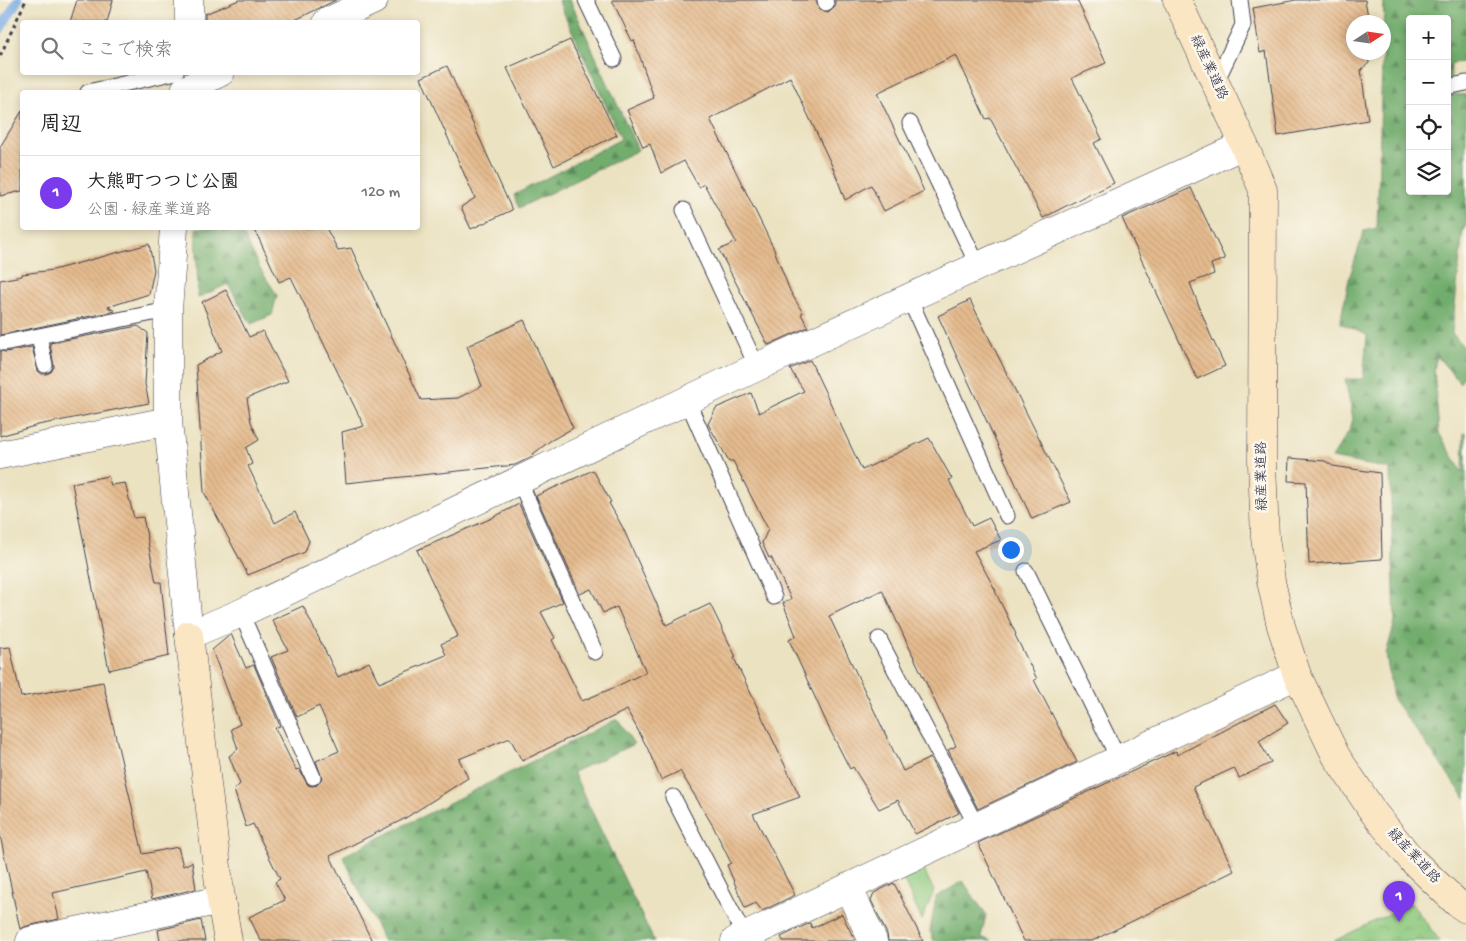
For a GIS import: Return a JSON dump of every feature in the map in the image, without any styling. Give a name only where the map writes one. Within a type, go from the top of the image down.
[{"type":"main road","name":"緑産業道路","points":[[1177,0],[1263,190],[1262,464],[1265,537],[1273,590],[1281,626],[1297,676],[1336,756],[1374,812],[1412,860],[1466,908]]},
{"type":"main road","points":[[189,635],[221,900],[228,941]]},
{"type":"street","points":[[189,0],[189,20]]},
{"type":"street","points":[[331,20],[374,0]]},
{"type":"street","points":[[183,82],[210,75]]},
{"type":"street","points":[[174,230],[168,310],[168,422],[189,635],[241,613],[757,367],[1244,145]]},
{"type":"street","points":[[0,455],[168,422]]},
{"type":"street","points":[[742,940],[1297,676]]},
{"type":"street","points":[[848,888],[873,941]]},
{"type":"street","points":[[30,941],[221,900]]},
{"type":"lane","points":[[586,0],[614,59]]},
{"type":"lane","points":[[1215,84],[1243,25],[1240,0]]},
{"type":"lane","points":[[107,90],[183,82]]},
{"type":"lane","points":[[1451,86],[1466,83]]},
{"type":"lane","points":[[910,122],[978,266]]},
{"type":"lane","points":[[684,210],[757,367]]},
{"type":"lane","points":[[909,298],[1006,516]]},
{"type":"lane","points":[[4,342],[168,310]]},
{"type":"lane","points":[[39,336],[44,365]]},
{"type":"lane","points":[[687,400],[774,597]]},
{"type":"lane","points":[[519,480],[595,652]]},
{"type":"lane","points":[[1026,571],[1119,760]]},
{"type":"lane","points":[[241,613],[313,777]]},
{"type":"lane","points":[[879,638],[977,827]]},
{"type":"lane","points":[[673,796],[742,940]]},
{"type":"path","points":[[0,56],[26,0]]},
{"type":"green space","points":[[558,0],[570,0],[638,150],[519,208],[514,195],[621,139]]},
{"type":"green space","points":[[1384,0],[1466,0],[1466,62],[1451,63],[1451,15],[1406,15],[1406,195],[1451,195],[1451,94],[1466,95],[1466,226],[1463,230],[1452,333],[1466,350],[1466,371],[1460,383],[1437,356],[1434,369],[1439,433],[1463,473],[1464,433],[1466,433],[1466,799],[1393,699],[1386,654],[1395,622],[1390,469],[1332,458],[1350,429],[1353,419],[1345,379],[1363,379],[1367,335],[1340,323],[1349,279],[1364,231],[1377,228],[1382,60],[1391,60],[1391,15],[1384,15]]},
{"type":"green space","points":[[196,230],[241,230],[260,269],[277,295],[272,315],[251,324],[228,284],[198,298]]},
{"type":"green space","points":[[617,719],[634,744],[573,772],[654,941],[383,941],[343,856]]},
{"type":"green space","points":[[923,868],[934,891],[922,920],[903,879]]},
{"type":"green space","points":[[963,881],[986,915],[981,937],[991,941],[934,941],[930,931],[936,897]]},
{"type":"green space","points":[[1411,903],[1440,941],[1334,941]]},
{"type":"building","points":[[77,0],[113,0],[108,20],[71,20]]},
{"type":"building","points":[[239,0],[336,0],[295,20],[205,20],[205,14]]},
{"type":"building","points":[[612,0],[816,0],[819,10],[828,13],[835,7],[835,0],[1077,0],[1106,63],[1072,78],[1102,139],[1094,143],[1114,183],[1043,218],[990,118],[986,119],[956,55],[877,93],[924,191],[884,211],[871,185],[845,200],[834,170],[790,77],[710,119],[773,247],[790,291],[803,313],[801,314],[808,327],[768,345],[719,250],[736,242],[704,184],[699,187],[684,161],[661,173],[650,144],[643,147],[627,110],[654,98],[634,40],[632,41]]},
{"type":"building","points":[[1296,0],[1365,0],[1368,15],[1346,15],[1346,60],[1369,60],[1369,63],[1361,70],[1368,120],[1278,136],[1266,51],[1260,53],[1253,8]]},
{"type":"building","points":[[570,40],[617,135],[554,166],[507,68]]},
{"type":"building","points":[[447,66],[512,210],[471,229],[461,207],[475,198],[421,78]]},
{"type":"building","points":[[20,114],[20,191],[0,196],[0,147]]},
{"type":"building","points":[[1191,188],[1225,259],[1211,264],[1214,274],[1190,283],[1225,366],[1197,379],[1122,218]]},
{"type":"building","points":[[255,230],[327,230],[338,250],[351,248],[421,400],[458,398],[482,386],[467,346],[524,320],[573,428],[550,441],[533,454],[534,456],[515,465],[346,483],[342,432],[364,426],[291,277],[279,282]]},
{"type":"building","points":[[149,244],[154,270],[149,294],[108,307],[115,311],[0,335],[0,280],[22,276],[22,274],[53,270]]},
{"type":"building","points":[[226,290],[249,337],[263,331],[288,381],[247,398],[251,422],[259,440],[246,448],[252,464],[248,466],[275,523],[295,512],[309,541],[305,552],[248,575],[204,492],[196,365],[222,351],[202,302]]},
{"type":"building","points":[[970,300],[1071,502],[1032,519],[938,316]]},
{"type":"building","points":[[138,326],[148,333],[145,384],[149,403],[38,425],[0,436],[0,351],[6,352],[32,347],[38,371],[46,374],[51,372],[54,367],[50,343]]},
{"type":"building","points":[[810,360],[862,470],[929,438],[952,479],[949,480],[972,526],[989,518],[1001,540],[974,551],[996,591],[1037,679],[1034,680],[1077,762],[978,809],[948,750],[956,746],[882,590],[829,616],[903,771],[930,758],[959,813],[915,834],[898,800],[879,809],[853,767],[850,769],[829,728],[789,640],[796,636],[783,603],[791,599],[771,557],[769,558],[762,543],[768,529],[733,461],[729,461],[708,424],[716,408],[751,393],[759,413],[804,391],[790,369]]},
{"type":"building","points":[[1289,458],[1325,461],[1333,466],[1380,473],[1382,559],[1309,564],[1306,482],[1288,481]]},
{"type":"building","points":[[593,470],[611,502],[609,503],[623,528],[666,625],[710,604],[736,657],[734,658],[800,797],[753,814],[795,895],[762,911],[756,903],[745,908],[727,865],[731,863],[713,826],[680,771],[661,780],[647,747],[627,710],[522,761],[510,738],[459,759],[468,778],[404,819],[330,856],[372,941],[261,941],[249,917],[285,900],[275,882],[280,879],[253,824],[246,827],[234,790],[240,784],[229,756],[238,749],[231,729],[240,724],[212,650],[231,634],[246,668],[254,665],[280,726],[275,728],[296,770],[299,769],[308,785],[317,785],[322,778],[316,761],[339,751],[319,706],[297,717],[271,657],[288,650],[272,620],[303,606],[338,677],[369,662],[379,683],[446,655],[441,644],[458,636],[417,550],[490,519],[519,504],[563,602],[541,612],[555,638],[552,640],[582,701],[613,688],[646,672],[617,607],[603,613],[591,589],[580,594],[536,496]]},
{"type":"building","points":[[108,476],[111,485],[125,483],[134,518],[143,517],[156,582],[161,582],[169,656],[109,670],[72,483]]},
{"type":"building","points":[[10,647],[21,697],[103,682],[143,854],[178,847],[183,866],[192,862],[196,889],[152,899],[146,872],[53,893],[59,919],[20,929],[0,835],[0,648]]},
{"type":"building","points":[[1275,704],[1288,723],[1259,741],[1271,763],[1239,778],[1234,768],[1193,787],[1234,871],[1092,941],[1024,941],[978,843],[1176,751],[1177,755]]},
{"type":"building","points":[[894,883],[923,941],[888,941],[887,934],[871,900],[874,893]]},
{"type":"building","points":[[842,914],[855,941],[783,941],[781,937],[810,923],[812,928]]},
{"type":"building","points":[[201,920],[205,941],[160,941],[158,930]]},
{"type":"waterway","points":[[0,30],[18,0]]},
{"type":"place","name":"大熊町つつじ公園","points":[[1399,922]]}]
